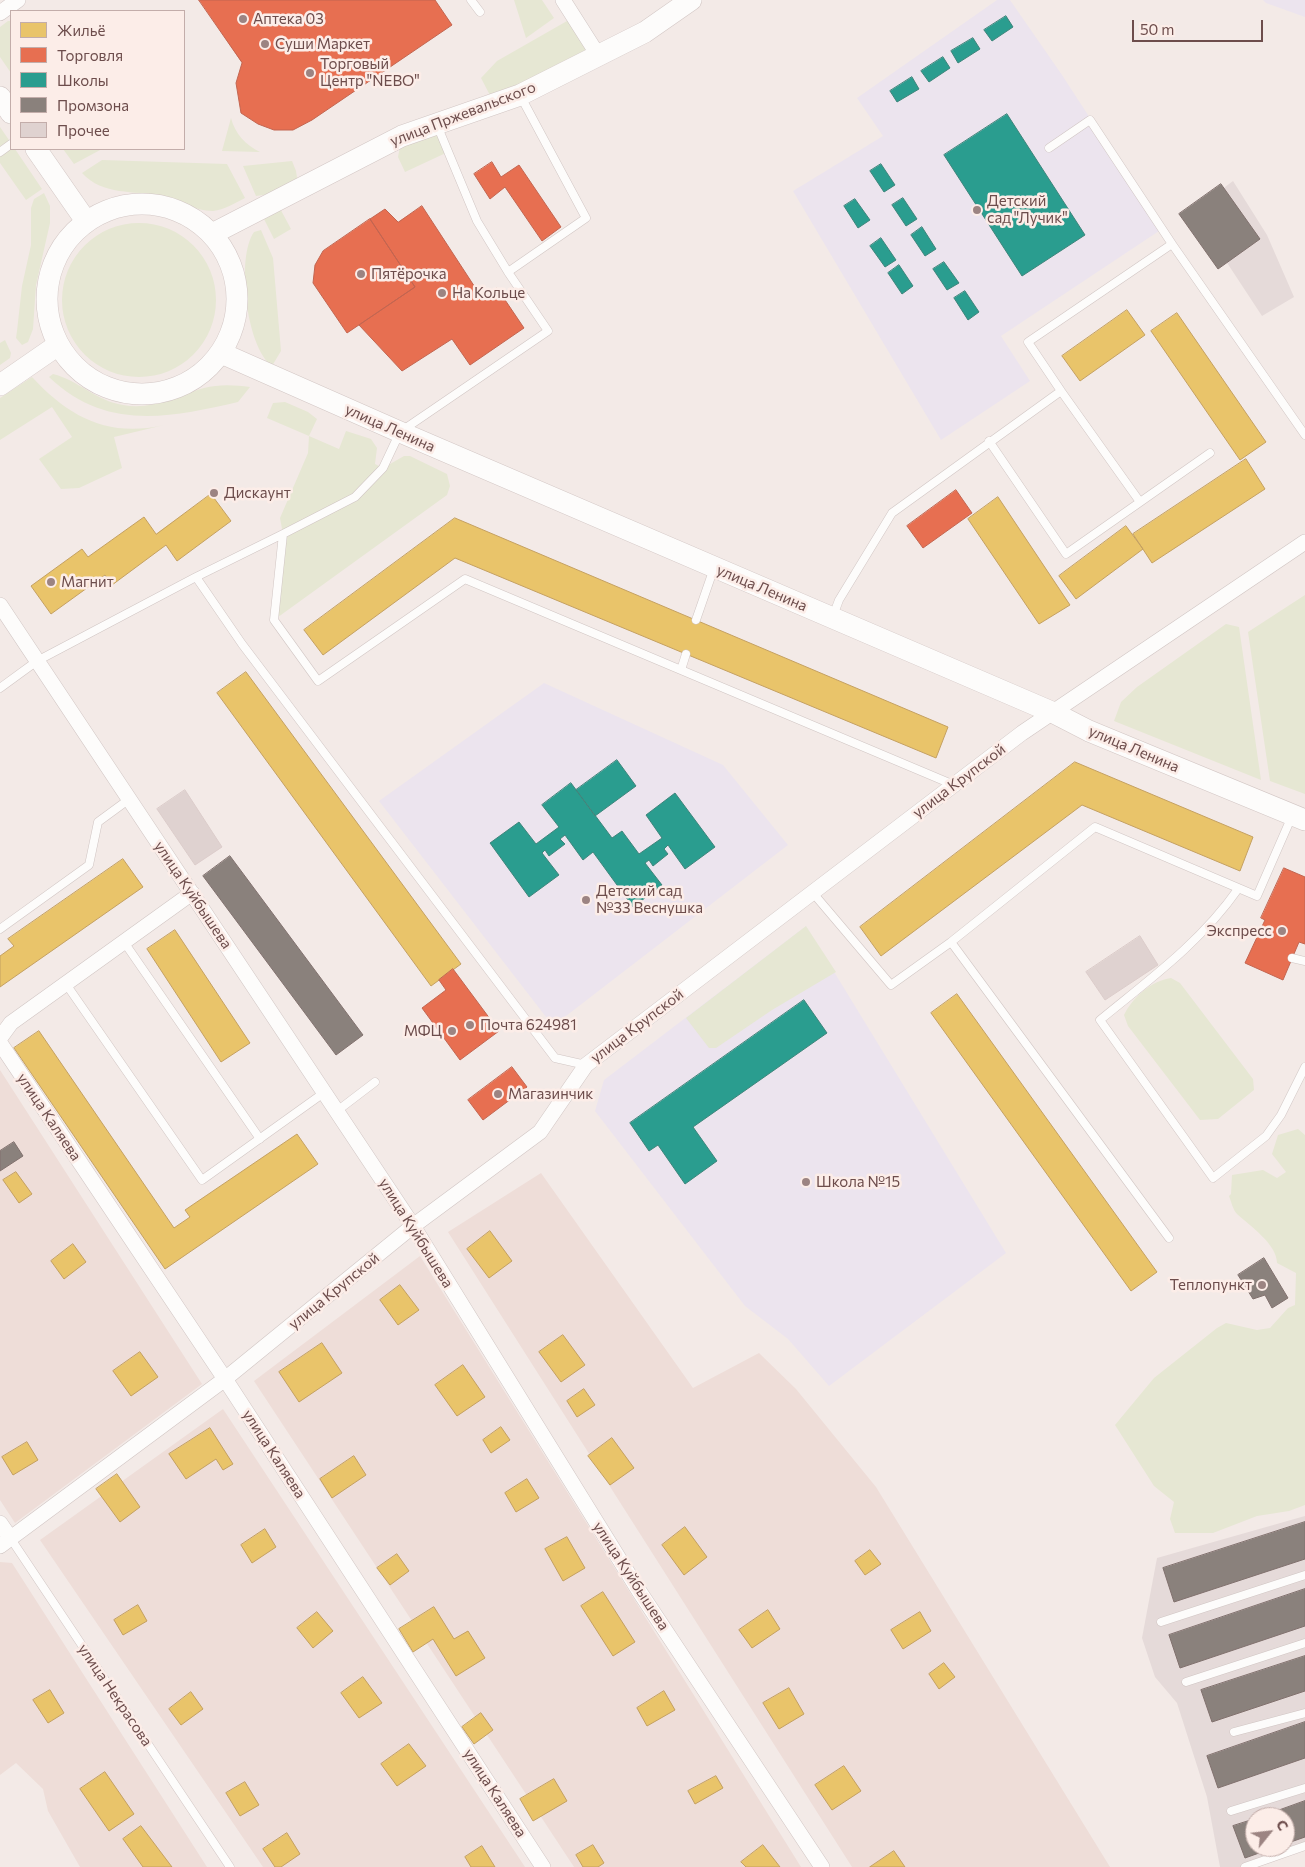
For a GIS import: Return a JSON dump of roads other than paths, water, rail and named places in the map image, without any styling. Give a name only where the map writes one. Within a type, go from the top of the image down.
[{"type":"street","points":[[0,12],[18,0]]},
{"type":"street","points":[[563,0],[598,55]]},
{"type":"street","name":"улица Пржевальского","points":[[212,234],[260,211],[402,136],[520,95],[645,32],[691,0]]},
{"type":"street","points":[[0,97],[10,112]]},
{"type":"street","points":[[37,150],[86,221]]},
{"type":"street","points":[[156,204],[186,214],[212,234],[229,260],[237,292],[234,324],[221,352],[211,365],[185,384],[171,390],[140,394],[118,391],[96,383],[72,364],[58,345],[49,323],[46,308],[48,276],[61,247],[70,235],[86,221],[109,209],[125,205],[156,204]]},
{"type":"street","points":[[0,385],[58,345]]},
{"type":"street","name":"улица Ленина","points":[[221,352],[400,432],[1054,713],[1089,730],[1298,817]]},
{"type":"street","name":"улица Крупской","points":[[5,1542],[226,1379],[414,1226],[540,1132],[586,1065],[1022,733],[1305,542]]},
{"type":"street","name":"улица Куйбышева","points":[[0,605],[128,800],[414,1226],[634,1583],[822,1867]]},
{"type":"street","points":[[0,1038],[11,1023],[192,894]]},
{"type":"street","name":"улица Каляева","points":[[0,1043],[226,1379],[543,1867]]},
{"type":"street","name":"улица Некрасова","points":[[0,1523],[5,1542]]},
{"type":"lane","points":[[472,0],[480,12]]},
{"type":"lane","points":[[508,272],[586,218],[520,95]]},
{"type":"lane","points":[[1049,148],[1090,120],[1172,244],[1305,435]]},
{"type":"lane","points":[[0,688],[37,660],[355,497],[383,468],[400,432],[548,331],[508,272],[477,221],[436,123]]},
{"type":"lane","points":[[1140,502],[1028,342],[1172,244]]},
{"type":"lane","points":[[832,618],[839,600],[892,512],[1061,391]]},
{"type":"lane","points":[[989,441],[1066,554],[1210,453]]},
{"type":"lane","points":[[283,534],[274,620],[318,681],[464,579],[954,785]]},
{"type":"lane","points":[[696,620],[714,567]]},
{"type":"lane","points":[[196,577],[242,644],[554,1058],[586,1065]]},
{"type":"lane","points":[[681,670],[686,654]]},
{"type":"lane","points":[[0,929],[89,865],[98,822],[128,800]]},
{"type":"lane","points":[[813,893],[891,985],[951,942],[1095,827],[1257,896],[1298,817]]},
{"type":"lane","points":[[1238,889],[1221,913],[1186,950],[1100,1020],[1212,1178],[1266,1136],[1281,1115],[1305,1067]]},
{"type":"lane","points":[[124,942],[260,1139]]},
{"type":"lane","points":[[951,942],[1169,1238]]},
{"type":"lane","points":[[1292,958],[1305,961]]},
{"type":"lane","points":[[66,984],[202,1180],[325,1092]]},
{"type":"lane","points":[[337,1111],[375,1082]]},
{"type":"lane","name":"улица Некрасова","points":[[5,1542],[230,1867]]},
{"type":"lane","points":[[1162,1622],[1305,1575]]},
{"type":"lane","points":[[1186,1682],[1305,1643]]},
{"type":"lane","points":[[1234,1732],[1305,1713]]},
{"type":"lane","points":[[1231,1811],[1305,1788]]},
{"type":"lane","points":[[1245,1867],[1305,1846]]},
{"type":"place","name":"Аптека 03","points":[[243,19]]},
{"type":"place","name":"Суши Маркет","points":[[265,44]]},
{"type":"place","name":"Торговый Центр \"NEBO\"","points":[[310,73]]},
{"type":"place","name":"Детский сад \"Лучик\"","points":[[977,210]]},
{"type":"place","name":"Пятёрочка","points":[[361,274]]},
{"type":"place","name":"На Кольце","points":[[442,293]]},
{"type":"place","name":"Дискаунт","points":[[214,493]]},
{"type":"place","name":"Магнит","points":[[51,582]]},
{"type":"place","name":"Детский сад №33 Веснушка","points":[[586,900]]},
{"type":"place","name":"Экспресс","points":[[1282,931]]},
{"type":"place","name":"Почта 624981","points":[[470,1025]]},
{"type":"place","name":"МФЦ","points":[[452,1031]]},
{"type":"place","name":"Магазинчик","points":[[498,1094]]},
{"type":"place","name":"Школа №15","points":[[806,1182]]},
{"type":"place","name":"Теплопункт","points":[[1262,1285]]}]
